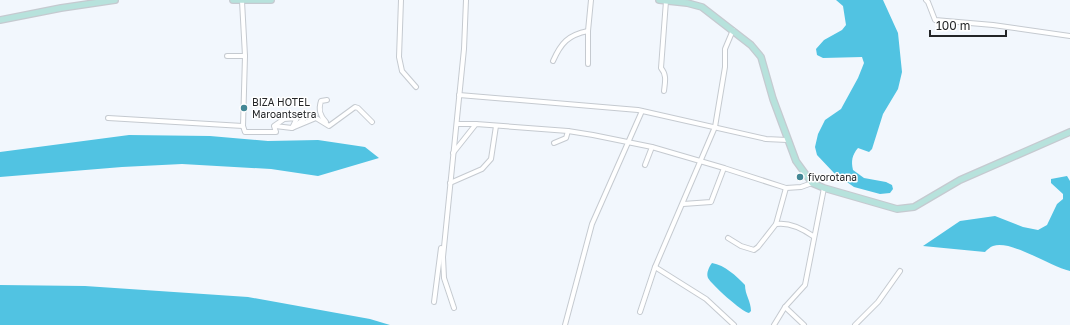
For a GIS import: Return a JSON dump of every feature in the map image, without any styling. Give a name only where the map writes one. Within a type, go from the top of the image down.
[{"type":"main road","points":[[0,20],[61,8],[115,0]]},
{"type":"main road","points":[[233,0],[271,0]]},
{"type":"main road","points":[[659,0],[687,3],[702,8],[751,45],[761,57],[787,140],[796,161],[812,184],[824,188],[897,209],[914,206],[960,180],[1070,132]]},
{"type":"street","points":[[401,0],[399,57],[402,72],[416,87]]},
{"type":"street","points":[[454,308],[444,278],[442,257],[457,124],[466,0]]},
{"type":"street","points":[[588,64],[588,31],[591,0]]},
{"type":"street","points":[[926,0],[935,20],[993,25],[1070,36]]},
{"type":"street","points":[[242,1],[245,56],[243,126],[245,132],[276,132],[274,126]]},
{"type":"street","points":[[664,91],[666,78],[665,72],[660,68],[666,1]]},
{"type":"street","points":[[640,312],[655,267],[676,215],[683,204],[714,127],[725,67],[725,49],[732,30]]},
{"type":"street","points":[[553,61],[564,40],[588,31]]},
{"type":"street","points":[[227,56],[245,56]]},
{"type":"street","points":[[459,96],[642,111],[766,139],[787,140]]},
{"type":"street","points":[[327,100],[322,101],[319,106],[320,117],[329,126]]},
{"type":"street","points":[[329,126],[354,107],[358,108],[372,122]]},
{"type":"street","points":[[565,325],[592,224],[642,111]]},
{"type":"street","points":[[292,128],[308,116]]},
{"type":"street","points":[[108,118],[243,126]]},
{"type":"street","points":[[274,126],[284,118],[297,118],[292,128]]},
{"type":"street","points":[[274,126],[292,128],[316,118],[329,126]]},
{"type":"street","points":[[457,124],[568,131],[628,141],[724,168],[786,188],[801,187],[812,184]]},
{"type":"street","points":[[453,153],[476,124]]},
{"type":"street","points":[[450,183],[482,169],[491,159],[496,126]]},
{"type":"street","points":[[554,143],[566,138],[568,131]]},
{"type":"street","points":[[645,165],[652,147]]},
{"type":"street","points":[[683,204],[712,202],[724,168]]},
{"type":"street","points":[[728,238],[741,246],[754,250],[758,247],[776,224],[786,188]]},
{"type":"street","points":[[774,325],[785,307],[804,285],[824,188]]},
{"type":"street","points":[[776,224],[799,228],[813,236]]},
{"type":"street","points":[[434,302],[439,256],[446,232]]},
{"type":"street","points":[[655,267],[706,299],[734,325]]},
{"type":"street","points":[[855,325],[878,302],[900,271]]},
{"type":"street","points":[[785,307],[804,325]]},
{"type":"water","points":[[836,0],[883,0],[898,33],[902,72],[898,89],[883,114],[872,149],[869,152],[858,148],[854,153],[852,161],[853,170],[864,178],[886,182],[892,185],[893,189],[890,193],[880,194],[854,187],[834,173],[817,155],[815,147],[818,134],[825,120],[841,109],[858,78],[864,63],[862,57],[823,58],[817,55],[816,49],[824,40],[842,30],[846,25],[843,6]]},
{"type":"water","points":[[129,135],[210,136],[268,141],[318,140],[365,147],[379,158],[318,176],[271,169],[182,164],[122,167],[0,177],[0,152]]},
{"type":"water","points":[[1067,176],[1070,181],[1070,271],[1020,250],[1001,245],[993,246],[985,252],[923,246],[960,221],[995,216],[1023,227],[1038,230],[1047,225],[1057,204],[1063,199],[1063,194],[1051,183],[1051,179]]},
{"type":"water","points":[[712,263],[726,268],[745,285],[751,307],[751,311],[749,313],[734,303],[710,281],[707,274]]},
{"type":"water","points":[[0,285],[85,286],[248,297],[370,319],[390,325],[0,325]]},
{"type":"place","name":"BIZA HOTEL Maroantsetra","points":[[244,108]]},
{"type":"place","name":"fivorotana","points":[[800,177]]}]
